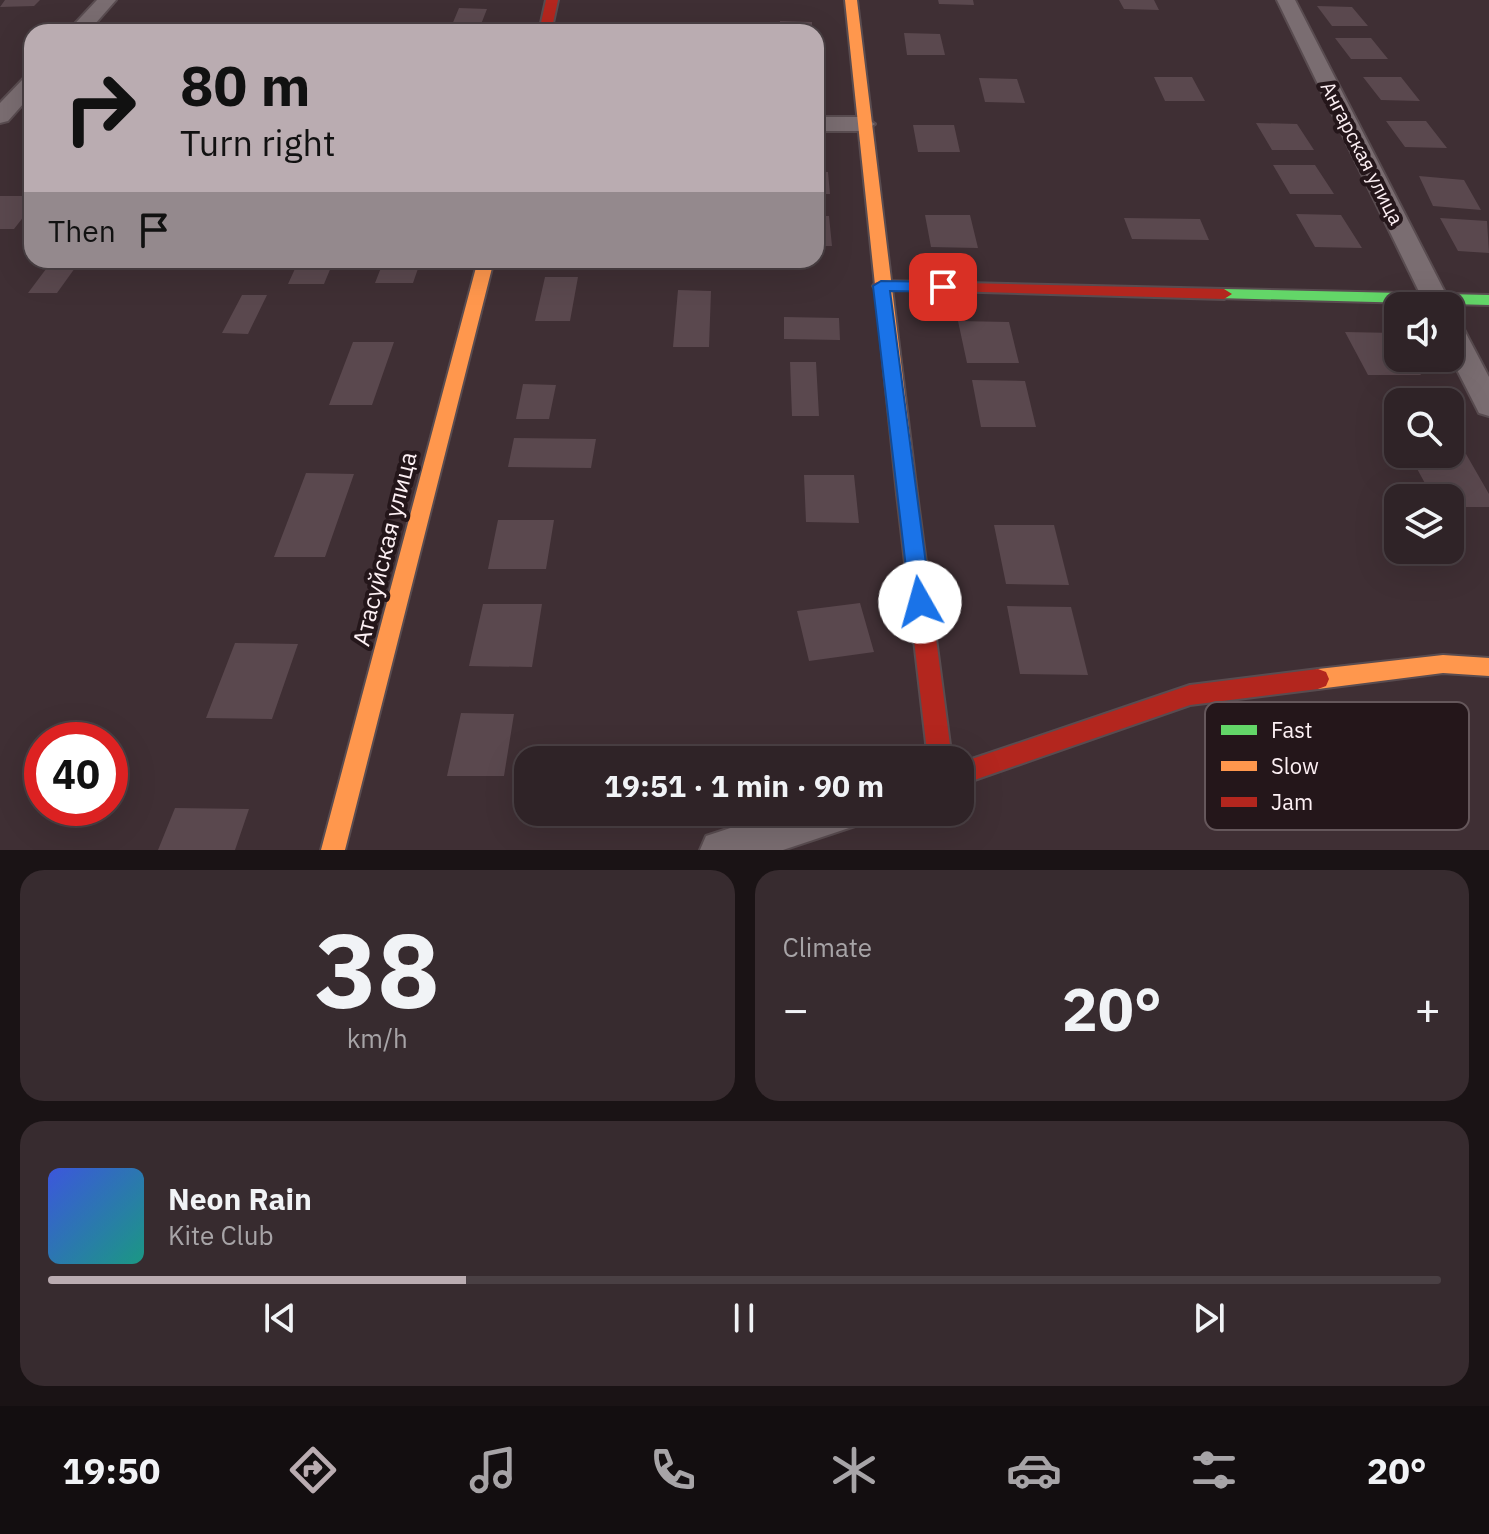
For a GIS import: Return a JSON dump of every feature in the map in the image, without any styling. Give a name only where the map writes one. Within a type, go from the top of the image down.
[{"type":"street","points":[[84,24],[107,0]]},
{"type":"street","points":[[547,24],[552,0]]},
{"type":"street","points":[[851,0],[881,286],[938,746]]},
{"type":"street","name":"Ангарская улица","points":[[1286,0],[1432,292]]},
{"type":"street","points":[[0,116],[24,90]]},
{"type":"street","points":[[824,124],[864,124]]},
{"type":"street","name":"Атасуйская улица","points":[[333,850],[484,268]]},
{"type":"street","points":[[881,286],[1384,301]]},
{"type":"street","points":[[1464,301],[1489,300]]},
{"type":"street","points":[[1464,356],[1489,406]]},
{"type":"street","points":[[974,769],[1190,695],[1443,664],[1482,669]]},
{"type":"street","points":[[721,850],[797,826]]},
{"type":"building","points":[[5,0],[40,0],[34,6],[0,7]]},
{"type":"building","points":[[938,0],[973,0],[974,5],[939,4]]},
{"type":"building","points":[[1119,0],[1154,0],[1159,10],[1124,9]]},
{"type":"building","points":[[1317,6],[1352,7],[1368,26],[1332,26]]},
{"type":"building","points":[[459,8],[487,9],[481,24],[452,24]]},
{"type":"building","points":[[780,21],[812,22],[812,24],[780,24]]},
{"type":"building","points":[[904,33],[940,34],[945,55],[907,55]]},
{"type":"building","points":[[1335,38],[1371,38],[1388,59],[1351,59]]},
{"type":"building","points":[[1154,77],[1192,77],[1205,101],[1165,101]]},
{"type":"building","points":[[1363,77],[1401,77],[1420,101],[1381,100]]},
{"type":"building","points":[[979,78],[1017,79],[1025,103],[985,102]]},
{"type":"building","points":[[1386,121],[1426,121],[1447,148],[1405,147]]},
{"type":"building","points":[[1256,123],[1297,124],[1314,150],[1272,150]]},
{"type":"building","points":[[913,125],[954,125],[960,152],[918,152]]},
{"type":"building","points":[[1273,165],[1315,165],[1334,194],[1290,194]]},
{"type":"building","points":[[824,172],[828,172],[830,194],[824,194]]},
{"type":"building","points":[[1419,176],[1464,180],[1481,210],[1433,206]]},
{"type":"building","points":[[0,196],[24,196],[24,216],[14,229],[0,229]]},
{"type":"building","points":[[1296,214],[1341,215],[1362,248],[1315,247]]},
{"type":"building","points":[[925,215],[970,215],[978,248],[931,247]]},
{"type":"building","points":[[824,216],[829,216],[832,246],[824,246]]},
{"type":"building","points":[[1124,218],[1200,219],[1209,240],[1132,239]]},
{"type":"building","points":[[1440,218],[1487,221],[1489,253],[1458,251]]},
{"type":"building","points":[[47,268],[75,268],[57,293],[28,293]]},
{"type":"building","points":[[295,268],[331,268],[324,284],[288,284]]},
{"type":"building","points":[[381,268],[418,268],[413,283],[375,283]]},
{"type":"building","points":[[545,277],[578,277],[570,321],[535,321]]},
{"type":"building","points":[[678,290],[711,291],[709,347],[673,347]]},
{"type":"building","points":[[242,295],[267,295],[248,334],[222,333]]},
{"type":"building","points":[[784,317],[839,318],[840,340],[784,339]]},
{"type":"building","points":[[958,321],[1009,322],[1019,363],[967,363]]},
{"type":"building","points":[[1345,332],[1384,333],[1384,372],[1419,372],[1421,375],[1368,375]]},
{"type":"building","points":[[353,342],[394,342],[372,405],[329,405]]},
{"type":"building","points":[[790,362],[816,362],[819,416],[792,416]]},
{"type":"building","points":[[972,380],[1025,381],[1036,427],[981,427]]},
{"type":"building","points":[[523,384],[556,385],[549,419],[516,419]]},
{"type":"building","points":[[514,438],[596,439],[591,468],[508,467]]},
{"type":"building","points":[[1466,454],[1489,494],[1489,507],[1464,507],[1464,484],[1425,484],[1417,468],[1464,468]]},
{"type":"building","points":[[306,473],[354,474],[325,557],[274,557]]},
{"type":"building","points":[[804,475],[854,475],[859,523],[806,522]]},
{"type":"building","points":[[498,520],[554,520],[546,569],[488,569]]},
{"type":"building","points":[[994,525],[1054,525],[1069,585],[1006,584]]},
{"type":"building","points":[[860,603],[874,652],[809,661],[797,611]]},
{"type":"building","points":[[483,604],[542,604],[532,667],[469,666]]},
{"type":"building","points":[[1007,606],[1071,607],[1088,675],[1020,674]]},
{"type":"building","points":[[235,643],[298,644],[272,719],[206,718]]},
{"type":"building","points":[[461,713],[514,714],[504,776],[447,776]]},
{"type":"building","points":[[175,808],[249,809],[235,850],[158,850]]},
{"type":"traffic: fast","points":[[1224,294],[1489,300]]},
{"type":"traffic: slow","points":[[851,0],[907,494]]},
{"type":"traffic: slow","points":[[333,850],[484,268]]},
{"type":"traffic: slow","points":[[1318,679],[1443,664],[1489,667]]},
{"type":"traffic: jam","points":[[547,24],[552,0]]},
{"type":"traffic: jam","points":[[881,286],[1224,294]]},
{"type":"traffic: jam","points":[[907,494],[938,746]]},
{"type":"traffic: jam","points":[[974,769],[1190,695],[1318,679]]},
{"type":"route","points":[[920,602],[881,286],[943,287]]}]
